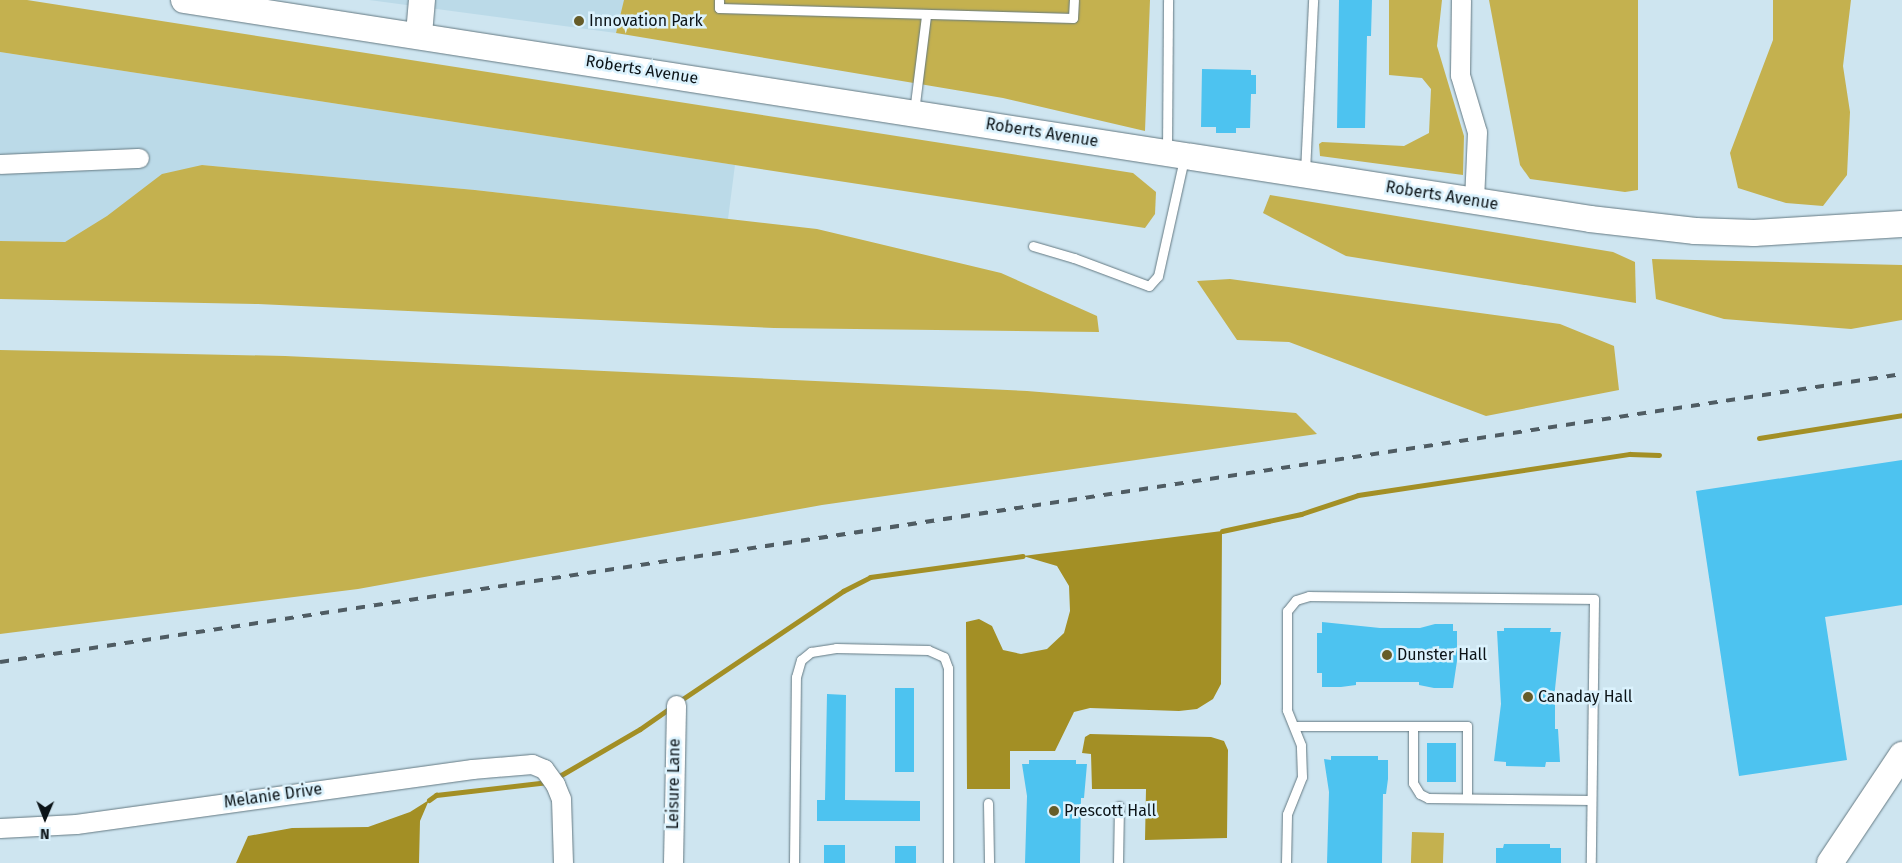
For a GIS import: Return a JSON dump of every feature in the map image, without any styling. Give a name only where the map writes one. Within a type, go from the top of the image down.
[{"type":"street","name":"Roberts Avenue","points":[[184,0],[419,34],[1590,219],[1695,231],[1754,233],[1902,224]]},
{"type":"street","points":[[419,34],[422,0]]},
{"type":"street","points":[[1461,0],[1460,75],[1477,132],[1474,200]]},
{"type":"street","points":[[0,164],[139,158]]},
{"type":"street","name":"Leisure Lane","points":[[673,863],[676,705]]},
{"type":"street","points":[[1830,863],[1902,756]]},
{"type":"street","name":"Melanie Drive","points":[[0,828],[76,824],[472,769],[532,764],[550,776],[563,811],[563,863]]},
{"type":"lane","points":[[719,0],[718,8],[926,16],[1074,18],[1074,0]]},
{"type":"lane","points":[[1033,246],[1074,258],[1149,286],[1158,276],[1176,154],[1168,0]]},
{"type":"lane","points":[[1305,175],[1313,0]]},
{"type":"lane","points":[[914,112],[926,16]]},
{"type":"lane","points":[[1286,863],[1287,814],[1302,777],[1301,745],[1288,710],[1287,611],[1296,600],[1309,596],[1594,598],[1591,863]]},
{"type":"lane","points":[[794,863],[796,677],[801,660],[811,652],[836,648],[928,650],[944,657],[948,668],[948,863]]},
{"type":"lane","points":[[1294,726],[1467,726],[1466,798]]},
{"type":"lane","points":[[1413,727],[1415,789],[1428,798],[1592,800]]},
{"type":"lane","points":[[988,803],[988,863]]},
{"type":"lane","points":[[1118,863],[1119,806]]},
{"type":"shaded area","points":[[0,0],[27,0],[1133,173],[1156,192],[1155,214],[1145,228],[0,52]]},
{"type":"shaded area","name":"Innovation Park","points":[[369,0],[625,0],[616,33]]},
{"type":"shaded area","points":[[624,0],[1150,0],[1145,131],[1003,98],[616,33]]},
{"type":"shaded area","points":[[1389,0],[1442,0],[1437,46],[1464,136],[1463,175],[1320,156],[1319,144],[1322,142],[1404,146],[1429,133],[1431,89],[1422,78],[1389,75]]},
{"type":"shaded area","points":[[1489,0],[1638,0],[1638,190],[1625,192],[1530,179],[1520,165]]},
{"type":"shaded area","points":[[1773,0],[1851,0],[1843,66],[1850,112],[1847,175],[1823,206],[1786,203],[1738,188],[1730,153],[1773,40]]},
{"type":"shaded area","points":[[0,52],[735,165],[728,219],[475,190],[202,165],[65,242],[0,241]]},
{"type":"shaded area","points":[[202,165],[475,190],[817,229],[1001,273],[1097,316],[1099,332],[774,328],[258,304],[0,299],[0,241],[65,242],[107,216],[162,174]]},
{"type":"shaded area","points":[[1270,195],[1613,252],[1635,262],[1636,303],[1346,256],[1263,213]]},
{"type":"shaded area","points":[[1652,259],[1902,265],[1902,320],[1851,329],[1724,319],[1656,299]]},
{"type":"shaded area","points":[[1230,279],[1560,324],[1614,346],[1619,390],[1486,416],[1289,342],[1237,340],[1197,281]]},
{"type":"shaded area","points":[[0,350],[285,356],[1027,391],[1296,413],[1317,434],[822,505],[358,589],[0,634]]},
{"type":"shaded area","points":[[1222,531],[1221,684],[1213,699],[1197,709],[1179,711],[1090,708],[1074,712],[1055,751],[1010,751],[1010,789],[967,789],[966,622],[979,619],[992,626],[1003,650],[1021,654],[1047,649],[1064,633],[1070,611],[1069,586],[1057,566],[1023,556]]},
{"type":"shaded area","points":[[1090,734],[1211,737],[1224,741],[1228,750],[1227,838],[1145,840],[1146,789],[1092,789],[1091,754],[1082,753],[1085,737]]},
{"type":"shaded area","points":[[429,800],[420,821],[419,863],[236,863],[248,836],[292,828],[368,827],[410,812]]},
{"type":"shaded area","points":[[1412,832],[1444,833],[1443,863],[1411,863]]},
{"type":"building","points":[[1339,0],[1372,0],[1371,36],[1367,36],[1365,128],[1337,128]]},
{"type":"building","points":[[1202,69],[1251,70],[1251,75],[1256,75],[1256,94],[1251,94],[1250,128],[1236,128],[1236,133],[1216,133],[1216,127],[1201,127]]},
{"type":"building","points":[[1902,460],[1902,605],[1825,617],[1847,760],[1739,776],[1696,491]]},
{"type":"building","name":"Dunster Hall","points":[[1322,622],[1380,628],[1420,628],[1435,624],[1453,624],[1453,631],[1457,631],[1457,661],[1453,688],[1434,688],[1419,685],[1419,682],[1356,682],[1356,685],[1322,687],[1322,673],[1317,673],[1317,633],[1322,633]]},
{"type":"building","name":"Canaday Hall","points":[[1504,628],[1551,628],[1550,632],[1561,632],[1555,689],[1555,729],[1558,729],[1560,762],[1546,762],[1545,767],[1506,766],[1506,762],[1494,761],[1501,704],[1497,631],[1504,631]]},
{"type":"building","points":[[895,688],[914,688],[914,772],[895,772]]},
{"type":"building","points":[[827,694],[846,695],[845,800],[920,801],[920,821],[817,821],[817,800],[825,800]]},
{"type":"building","points":[[1427,743],[1456,743],[1456,782],[1427,782]]},
{"type":"building","points":[[1331,756],[1378,756],[1378,760],[1388,760],[1386,794],[1383,794],[1382,863],[1327,863],[1329,792],[1324,759],[1331,760]]},
{"type":"building","name":"Prescott Hall","points":[[1029,760],[1076,760],[1076,764],[1087,764],[1084,798],[1081,798],[1080,863],[1025,863],[1027,796],[1022,764],[1029,764]]},
{"type":"building","points":[[1504,844],[1550,844],[1550,848],[1561,848],[1561,863],[1496,863],[1496,848],[1503,848]]},
{"type":"building","points":[[824,845],[845,845],[845,863],[824,863]]},
{"type":"building","points":[[895,846],[916,846],[916,863],[895,863]]},
{"type":"waterway","points":[[1759,438],[1902,415]]},
{"type":"waterway","points":[[1222,531],[1301,514],[1358,495],[1630,454],[1659,455]]},
{"type":"waterway","points":[[678,702],[843,591],[870,577],[1023,556]]},
{"type":"waterway","points":[[556,778],[640,729],[671,707]]},
{"type":"waterway","points":[[429,800],[436,795],[548,782]]},
{"type":"railway","points":[[0,662],[1902,374]]},
{"type":"place","name":"Innovation Park","points":[[579,21]]},
{"type":"place","name":"Dunster Hall","points":[[1387,655]]},
{"type":"place","name":"Canaday Hall","points":[[1528,697]]},
{"type":"place","name":"Prescott Hall","points":[[1054,811]]}]
